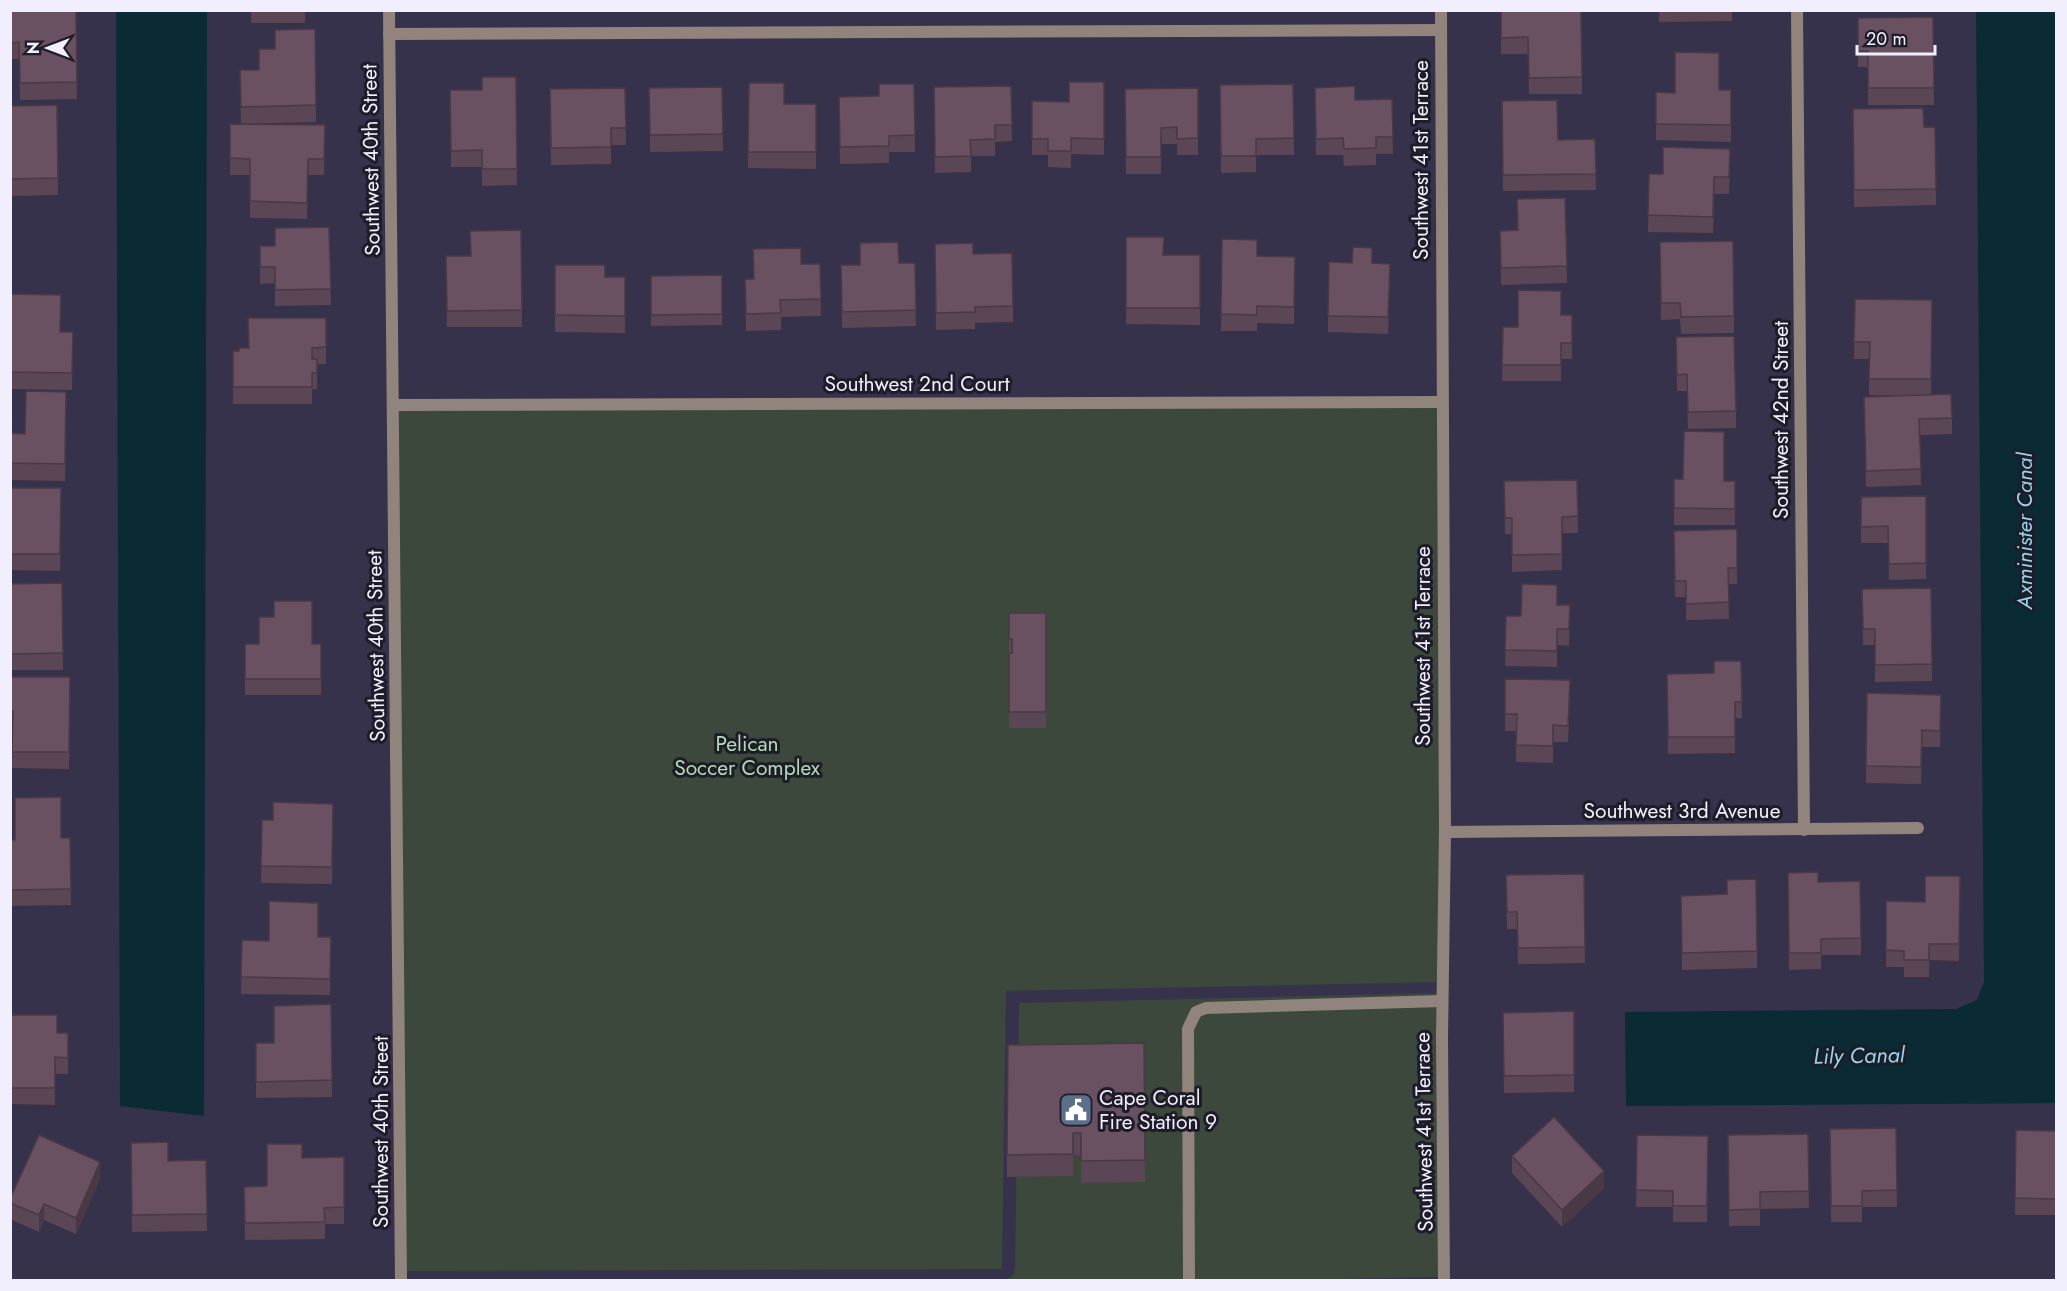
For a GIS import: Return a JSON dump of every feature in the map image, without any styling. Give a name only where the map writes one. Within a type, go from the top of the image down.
[{"type":"street","name":"Southwest 40th Street","points":[[389,10],[401,1281]]},
{"type":"street","name":"Southwest 41st Terrace","points":[[1441,10],[1441,402],[1445,831],[1442,1001],[1444,1281]]},
{"type":"street","name":"Southwest 42nd Street","points":[[1797,10],[1804,830]]},
{"type":"street","points":[[389,34],[1441,30]]},
{"type":"street","name":"Southwest 2nd Court","points":[[393,405],[1441,402]]},
{"type":"street","name":"Southwest 3rd Avenue","points":[[1445,831],[1918,828]]},
{"type":"street","points":[[1189,1281],[1188,1029],[1196,1012],[1206,1008],[1442,1001]]},
{"type":"green space","name":"Pelican Soccer Complex","points":[[1441,402],[1443,982],[1006,991],[1002,1269],[401,1271],[393,405]]},
{"type":"green space","points":[[1441,993],[1442,1277],[1289,1280],[1006,1280],[1013,1275],[1015,1269],[1019,1003]]},
{"type":"water","points":[[116,11],[207,11],[204,1116],[120,1106]]},
{"type":"water","points":[[1976,11],[2056,11],[2056,1103],[1626,1106],[1625,1012],[1956,1009],[1977,1000],[1984,982]]},
{"type":"building","points":[[76,10],[77,82],[20,83],[19,42],[10,43],[10,11]]},
{"type":"building","points":[[1501,10],[1581,10],[1582,77],[1529,78],[1528,37],[1501,38]]},
{"type":"building","points":[[1933,17],[1934,88],[1868,88],[1868,51],[1858,51],[1858,18]]},
{"type":"building","points":[[315,29],[316,105],[241,107],[240,70],[259,70],[259,49],[275,49],[275,30]]},
{"type":"building","points":[[1675,52],[1719,53],[1719,90],[1731,90],[1731,125],[1656,124],[1656,92],[1675,93]]},
{"type":"building","points":[[482,77],[516,77],[517,169],[482,169],[482,150],[451,151],[450,90],[482,90]]},
{"type":"building","points":[[1069,82],[1104,82],[1104,139],[1071,138],[1071,151],[1048,151],[1048,139],[1032,139],[1032,101],[1069,102]]},
{"type":"building","points":[[749,83],[784,83],[784,104],[816,104],[816,152],[748,152]]},
{"type":"building","points":[[879,84],[914,84],[915,135],[889,136],[889,146],[840,147],[839,97],[879,96]]},
{"type":"building","points":[[1293,84],[1294,138],[1256,139],[1256,156],[1221,156],[1220,85]]},
{"type":"building","points":[[1011,86],[1012,125],[995,125],[995,139],[970,140],[971,156],[935,157],[934,87]]},
{"type":"building","points":[[1355,86],[1355,100],[1392,99],[1393,137],[1376,137],[1376,148],[1344,149],[1343,138],[1316,139],[1315,88]]},
{"type":"building","points":[[722,87],[723,134],[650,135],[649,88]]},
{"type":"building","points":[[625,88],[626,128],[611,128],[611,147],[551,148],[550,89]]},
{"type":"building","points":[[1198,88],[1198,138],[1177,139],[1177,127],[1161,128],[1161,157],[1126,157],[1125,89]]},
{"type":"building","points":[[1557,100],[1558,140],[1595,139],[1596,174],[1503,175],[1502,101]]},
{"type":"building","points":[[57,105],[58,178],[10,179],[10,106]]},
{"type":"building","points":[[1923,108],[1924,127],[1935,127],[1936,189],[1854,190],[1853,109]]},
{"type":"building","points":[[230,124],[325,125],[324,159],[308,159],[307,203],[250,201],[250,159],[230,158]]},
{"type":"building","points":[[1663,147],[1730,149],[1729,177],[1714,177],[1713,217],[1648,215],[1649,174],[1663,174]]},
{"type":"building","points":[[1565,198],[1567,266],[1501,268],[1500,231],[1518,230],[1517,199]]},
{"type":"building","points":[[329,227],[331,289],[275,290],[275,267],[260,267],[260,246],[275,246],[275,228]]},
{"type":"building","points":[[521,230],[522,310],[447,311],[446,256],[471,256],[470,231]]},
{"type":"building","points":[[1126,237],[1164,237],[1163,255],[1200,255],[1200,308],[1126,308]]},
{"type":"building","points":[[1222,239],[1257,240],[1257,256],[1295,257],[1294,307],[1257,306],[1257,315],[1221,314]]},
{"type":"building","points":[[1733,241],[1734,316],[1681,317],[1680,303],[1661,303],[1660,242]]},
{"type":"building","points":[[898,242],[899,263],[915,263],[916,310],[842,312],[841,265],[860,265],[860,243]]},
{"type":"building","points":[[973,243],[973,254],[1012,253],[1013,306],[975,307],[975,312],[936,313],[935,244]]},
{"type":"building","points":[[1353,247],[1372,248],[1372,263],[1390,264],[1388,317],[1328,316],[1329,262],[1352,263]]},
{"type":"building","points":[[801,248],[801,264],[820,264],[821,299],[780,300],[781,313],[746,314],[745,279],[754,279],[753,249]]},
{"type":"building","points":[[555,265],[605,265],[605,277],[625,277],[625,316],[555,315]]},
{"type":"building","points":[[722,275],[722,314],[651,315],[651,276]]},
{"type":"building","points":[[1518,290],[1561,291],[1561,315],[1572,315],[1572,343],[1561,343],[1561,365],[1502,365],[1503,327],[1518,327]]},
{"type":"building","points":[[10,294],[61,295],[60,332],[73,332],[72,373],[10,372]]},
{"type":"building","points":[[1855,299],[1932,300],[1931,379],[1869,379],[1870,342],[1854,342]]},
{"type":"building","points":[[248,318],[326,318],[326,347],[312,348],[312,359],[317,359],[317,373],[312,373],[312,387],[233,387],[233,351],[239,351],[239,348],[249,348]]},
{"type":"building","points":[[1734,336],[1736,411],[1688,412],[1687,374],[1677,375],[1676,337]]},
{"type":"building","points":[[26,391],[66,392],[65,464],[10,463],[10,433],[25,434]]},
{"type":"building","points":[[1951,394],[1952,418],[1919,419],[1921,469],[1866,471],[1864,397]]},
{"type":"building","points":[[1684,431],[1724,432],[1724,481],[1735,481],[1735,509],[1674,508],[1674,479],[1683,479]]},
{"type":"building","points":[[1577,480],[1578,516],[1562,517],[1562,554],[1512,555],[1512,518],[1505,518],[1504,481]]},
{"type":"building","points":[[10,488],[61,488],[60,554],[10,554]]},
{"type":"building","points":[[1926,496],[1926,563],[1889,564],[1888,526],[1861,527],[1861,497]]},
{"type":"building","points":[[1737,529],[1737,568],[1728,568],[1729,602],[1686,604],[1686,581],[1675,581],[1674,531]]},
{"type":"building","points":[[62,583],[63,653],[10,654],[10,584]]},
{"type":"building","points":[[1522,584],[1557,585],[1557,605],[1570,605],[1569,629],[1557,629],[1557,651],[1505,650],[1506,616],[1521,616]]},
{"type":"building","points":[[1931,588],[1932,664],[1875,665],[1875,629],[1863,629],[1862,589]]},
{"type":"building","points":[[274,601],[312,601],[312,644],[321,644],[321,679],[245,679],[245,644],[259,644],[259,617],[274,617]]},
{"type":"building","points":[[1009,613],[1046,613],[1046,712],[1009,712],[1009,653],[1012,653],[1012,639],[1009,639]]},
{"type":"building","points":[[1714,661],[1741,661],[1742,702],[1735,702],[1735,737],[1668,737],[1667,674],[1714,673]]},
{"type":"building","points":[[10,677],[70,677],[69,752],[12,752],[13,711],[10,711]]},
{"type":"building","points":[[1505,679],[1570,680],[1568,726],[1553,725],[1553,746],[1516,745],[1517,714],[1505,714]]},
{"type":"building","points":[[1867,693],[1941,695],[1940,731],[1922,730],[1921,767],[1866,766]]},
{"type":"building","points":[[61,797],[61,838],[70,838],[71,889],[10,890],[10,840],[15,840],[15,798]]},
{"type":"building","points":[[273,802],[333,804],[332,867],[261,866],[262,820],[273,820]]},
{"type":"building","points":[[1818,872],[1818,882],[1860,881],[1861,938],[1821,939],[1821,953],[1789,953],[1788,873]]},
{"type":"building","points":[[1584,874],[1585,947],[1518,948],[1517,912],[1507,912],[1506,875]]},
{"type":"building","points":[[1925,876],[1960,876],[1959,944],[1929,944],[1929,960],[1904,960],[1904,951],[1886,950],[1886,901],[1925,902]]},
{"type":"building","points":[[1756,879],[1757,951],[1682,953],[1681,896],[1727,894],[1727,880]]},
{"type":"building","points":[[269,901],[318,903],[318,937],[331,937],[330,979],[241,977],[242,940],[269,941]]},
{"type":"building","points":[[331,1004],[332,1080],[256,1082],[256,1043],[274,1043],[274,1006]]},
{"type":"building","points":[[1574,1011],[1574,1075],[1504,1076],[1503,1013]]},
{"type":"building","points":[[10,1015],[57,1015],[57,1033],[68,1033],[68,1058],[55,1057],[55,1088],[10,1088]]},
{"type":"building","name":"Cape Coral Fire Station 9","points":[[1144,1043],[1145,1160],[1081,1161],[1081,1133],[1073,1133],[1073,1154],[1007,1155],[1008,1045]]},
{"type":"building","points":[[1554,1117],[1604,1171],[1562,1210],[1512,1156]]},
{"type":"building","points":[[1896,1128],[1897,1190],[1862,1191],[1862,1206],[1831,1206],[1830,1129]]},
{"type":"building","points":[[2016,1130],[2056,1131],[2056,1199],[2015,1198]]},
{"type":"building","points":[[1808,1134],[1809,1191],[1760,1192],[1760,1209],[1729,1210],[1728,1135]]},
{"type":"building","points":[[39,1135],[100,1162],[76,1218],[44,1204],[39,1215],[10,1203]]},
{"type":"building","points":[[1637,1135],[1708,1136],[1707,1206],[1673,1206],[1673,1191],[1636,1190]]},
{"type":"building","points":[[168,1142],[168,1161],[206,1160],[207,1214],[132,1215],[131,1143]]},
{"type":"building","points":[[267,1144],[302,1144],[302,1158],[344,1157],[344,1207],[324,1208],[325,1222],[245,1223],[244,1187],[267,1186]]},
{"type":"place","name":"Cape Coral Fire Station 9","points":[[1076,1110]]},
{"type":"water label","name":"Axminister Canal","points":[[2024,531]]},
{"type":"water label","name":"Lily Canal","points":[[1859,1055]]}]
